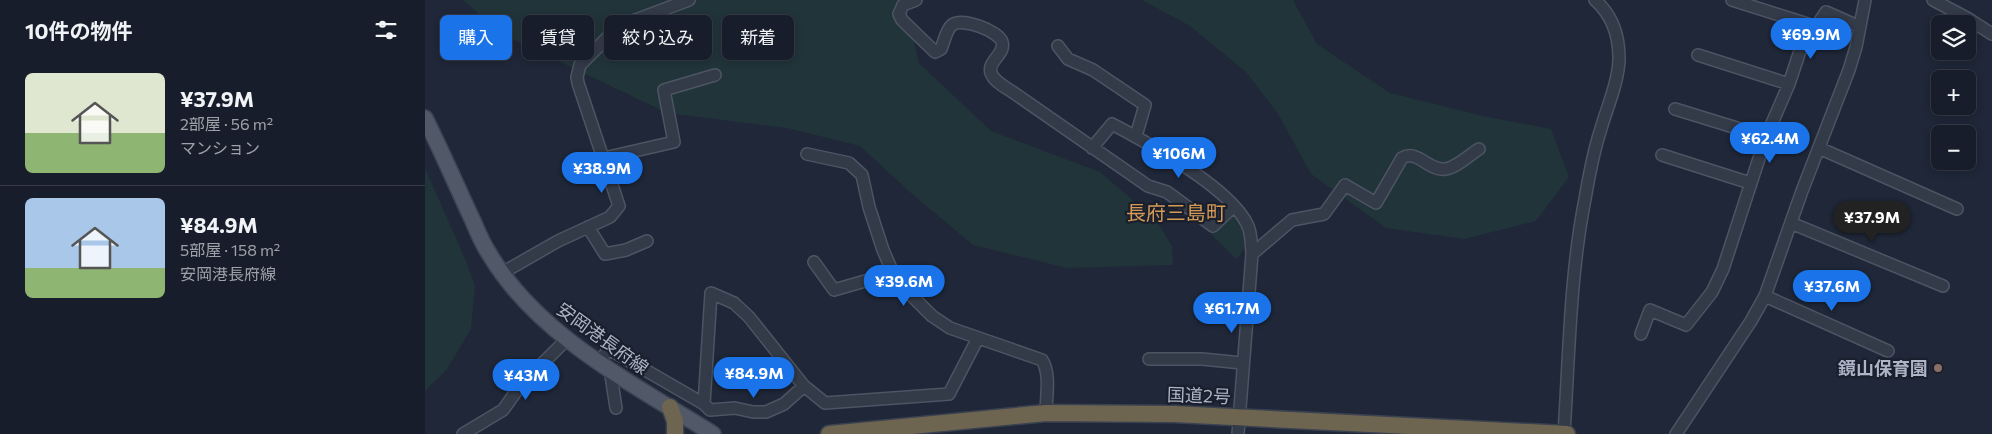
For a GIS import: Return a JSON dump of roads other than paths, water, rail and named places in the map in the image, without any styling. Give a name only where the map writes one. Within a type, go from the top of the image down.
[{"type":"highway","points":[[670,407],[675,421],[675,434]]},
{"type":"highway","name":"国道2号","points":[[829,434],[1046,414],[1174,414],[1565,434]]},
{"type":"main road","name":"安岡港長府線","points":[[425,118],[489,255],[534,310],[567,339],[713,434]]},
{"type":"street","points":[[502,273],[588,226],[610,217],[619,206],[577,77],[581,66],[613,32],[630,22],[689,0]]},
{"type":"street","points":[[915,0],[903,5],[899,14],[902,20],[935,52],[941,49],[953,24],[969,23],[998,34],[1002,41],[1003,49],[991,67],[991,74],[996,80],[1148,186],[1167,192],[1213,226],[1234,206]]},
{"type":"street","points":[[1565,434],[1577,242],[1599,135],[1613,89],[1619,60],[1618,42],[1612,23],[1604,8],[1595,0]]},
{"type":"street","points":[[1732,0],[1770,6],[1817,27]]},
{"type":"street","points":[[1676,434],[1751,321],[1765,296],[1801,191],[1849,70],[1861,27],[1865,0]]},
{"type":"street","points":[[1933,0],[1992,34]]},
{"type":"street","points":[[1641,334],[1650,310],[1686,325],[1712,292],[1723,269],[1766,137],[1789,84],[1800,51],[1826,12],[1861,27]]},
{"type":"street","points":[[1058,46],[1068,60],[1093,70],[1145,105],[1136,136]]},
{"type":"street","points":[[1698,55],[1789,84]]},
{"type":"street","points":[[604,158],[674,142],[664,90],[715,75]]},
{"type":"street","points":[[1675,109],[1766,137]]},
{"type":"street","points":[[1093,148],[1112,124],[1136,136],[1179,162],[1205,181],[1234,206],[1249,228],[1252,254],[1238,434]]},
{"type":"street","points":[[1819,148],[1957,209]]},
{"type":"street","points":[[1252,254],[1292,220],[1324,214],[1345,185],[1376,203],[1402,158],[1408,155],[1414,155],[1437,168],[1443,169],[1449,168],[1479,149]]},
{"type":"street","points":[[807,154],[849,163],[862,175],[869,207],[883,250],[893,273],[908,292],[932,316],[950,328],[1042,360],[1047,376],[1046,414]]},
{"type":"street","points":[[1662,155],[1750,183]]},
{"type":"street","points":[[1791,223],[1943,286]]},
{"type":"street","points":[[588,226],[605,254],[627,250],[647,241]]},
{"type":"street","points":[[814,262],[835,290],[893,273]]},
{"type":"street","points":[[704,404],[711,294],[734,303],[802,389],[825,403],[949,394],[978,338]]},
{"type":"street","points":[[1765,296],[1888,351]]},
{"type":"street","points":[[463,434],[503,410],[520,386],[567,339]]},
{"type":"street","points":[[616,408],[605,365],[609,349],[704,404],[710,410],[735,408],[753,412],[766,412],[783,404],[802,389]]},
{"type":"street","points":[[1149,359],[1202,359],[1243,363]]},
{"type":"place","name":"鏡山保育園","points":[[1938,368]]},
{"type":"district","name":"長府三島町","points":[[1176,212]]}]
